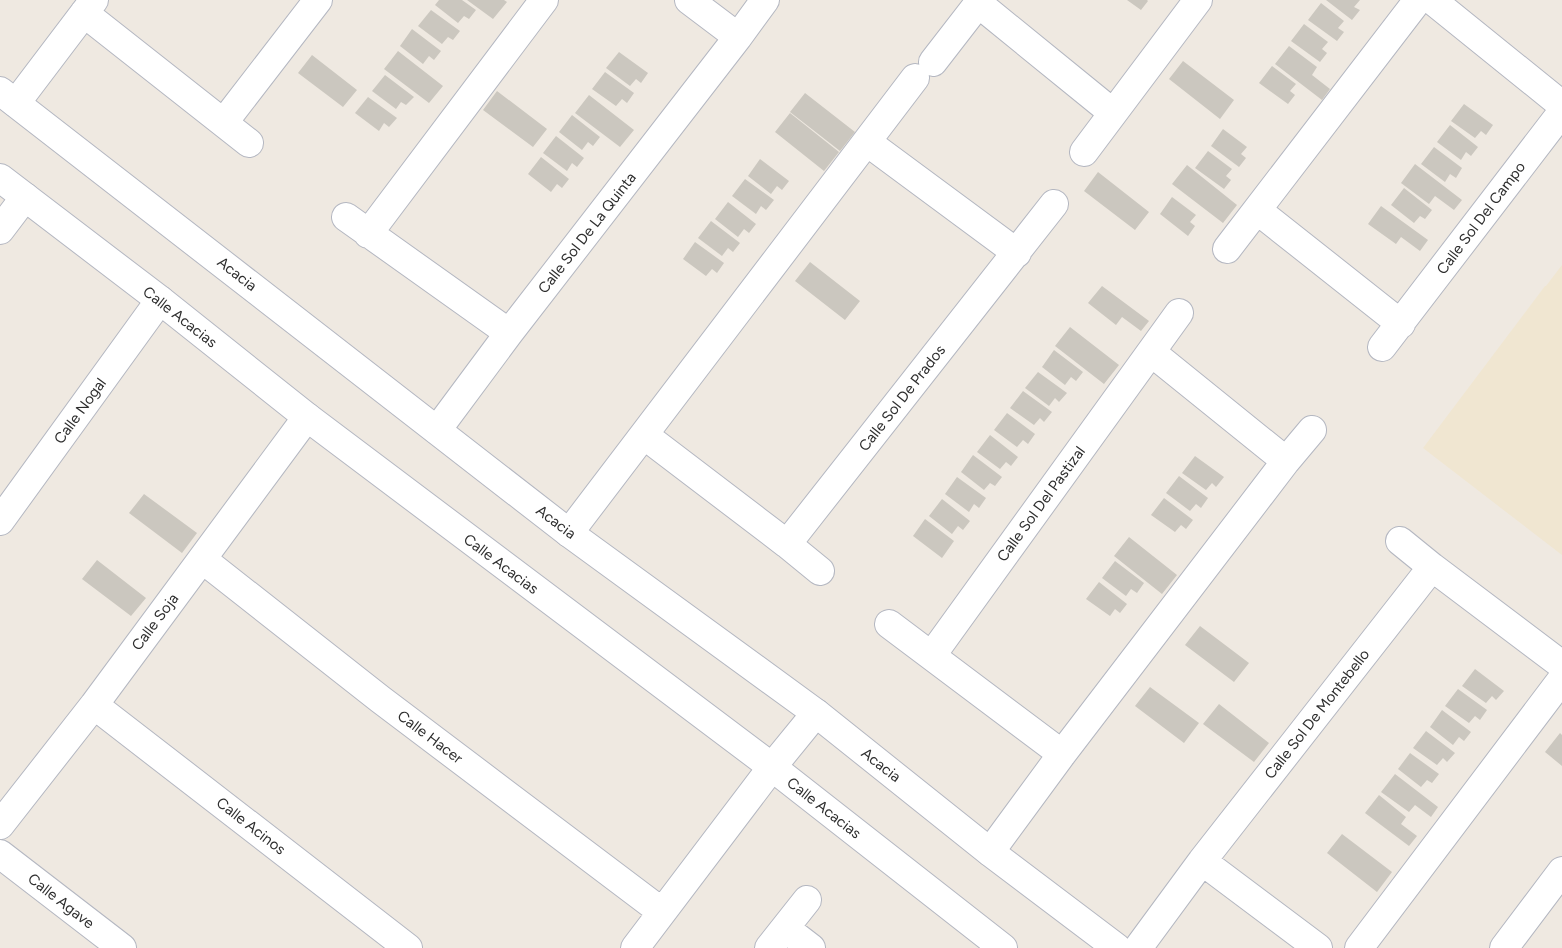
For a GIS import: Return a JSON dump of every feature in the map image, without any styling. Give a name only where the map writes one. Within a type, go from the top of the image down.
[{"type":"street","points":[[224,122],[318,0]]},
{"type":"street","points":[[368,234],[544,0]]},
{"type":"street","points":[[688,0],[738,37]]},
{"type":"street","name":"Calle Sol De La Quinta","points":[[437,430],[509,333],[765,0]]},
{"type":"street","points":[[1084,152],[1198,0]]},
{"type":"street","points":[[1227,249],[1418,0]]},
{"type":"street","points":[[1432,0],[1562,105]]},
{"type":"street","points":[[569,533],[867,142],[980,2],[1113,113]]},
{"type":"street","points":[[8,97],[89,6],[249,143]]},
{"type":"street","name":"Acacia","points":[[8,97],[569,533],[816,713],[990,852],[1117,948]]},
{"type":"street","name":"Calle Sol Del Campo","points":[[1382,347],[1562,112]]},
{"type":"street","points":[[867,142],[1017,253]]},
{"type":"street","name":"Calle Acacias","points":[[0,178],[160,300],[307,417],[772,767],[1003,948]]},
{"type":"street","points":[[0,230],[25,197]]},
{"type":"street","name":"Calle Sol De Prados","points":[[787,544],[1054,204]]},
{"type":"street","points":[[1256,210],[1401,324]]},
{"type":"street","points":[[346,217],[509,333]]},
{"type":"street","name":"Calle Nogal","points":[[0,521],[160,300]]},
{"type":"street","name":"Calle Sol Del Pastizal","points":[[932,655],[1179,313]]},
{"type":"street","points":[[1151,352],[1286,461]]},
{"type":"street","name":"Calle Soja","points":[[0,825],[94,705],[307,417]]},
{"type":"street","points":[[990,852],[1062,754],[1286,461],[1312,430]]},
{"type":"street","points":[[644,435],[820,570]]},
{"type":"street","points":[[1400,540],[1432,567],[1562,665]]},
{"type":"street","name":"Calle Hacer","points":[[202,558],[380,699],[662,912]]},
{"type":"street","name":"Calle Sol De Montebello","points":[[1138,948],[1202,861],[1432,567]]},
{"type":"street","points":[[889,624],[1062,754]]},
{"type":"street","points":[[1359,948],[1562,679]]},
{"type":"street","name":"Calle Acinos","points":[[94,705],[408,948]]},
{"type":"street","points":[[635,948],[772,767],[816,713]]},
{"type":"street","name":"Calle Agave","points":[[0,854],[122,948]]},
{"type":"street","points":[[1202,861],[1318,948]]},
{"type":"street","points":[[1504,948],[1562,871]]},
{"type":"street","points":[[807,900],[777,938],[811,948]]},
{"type":"shaded area","points":[[1562,265],[1562,555],[1423,448]]},
{"type":"building","points":[[439,0],[462,0],[476,10],[469,19],[464,16],[458,23],[435,5]]},
{"type":"building","points":[[467,0],[504,0],[507,2],[493,19]]},
{"type":"building","points":[[1127,0],[1147,0],[1148,1],[1141,10]]},
{"type":"building","points":[[1326,0],[1360,0],[1354,7],[1360,10],[1352,20]]},
{"type":"building","points":[[1321,3],[1344,21],[1338,28],[1344,32],[1337,41],[1308,20]]},
{"type":"building","points":[[431,10],[460,31],[453,40],[448,37],[442,44],[418,26]]},
{"type":"building","points":[[1304,24],[1328,42],[1322,49],[1327,53],[1320,62],[1291,41]]},
{"type":"building","points":[[412,29],[441,51],[434,60],[429,56],[423,64],[400,46]]},
{"type":"building","points":[[1289,46],[1317,67],[1312,75],[1330,89],[1322,100],[1275,64]]},
{"type":"building","points":[[398,51],[443,86],[429,103],[384,69]]},
{"type":"building","points":[[619,52],[648,73],[641,83],[636,79],[630,86],[606,68]]},
{"type":"building","points":[[312,55],[357,90],[343,107],[298,73]]},
{"type":"building","points":[[1183,61],[1234,100],[1220,119],[1169,79]]},
{"type":"building","points":[[1272,66],[1296,84],[1290,91],[1295,95],[1288,104],[1259,83]]},
{"type":"building","points":[[605,72],[634,93],[627,103],[622,99],[616,106],[592,89]]},
{"type":"building","points":[[385,75],[414,97],[406,105],[401,102],[396,109],[372,91]]},
{"type":"building","points":[[497,91],[547,129],[533,147],[483,110]]},
{"type":"building","points":[[805,93],[855,132],[840,151],[790,112]]},
{"type":"building","points":[[589,95],[634,130],[620,147],[575,113]]},
{"type":"building","points":[[368,97],[397,118],[389,127],[384,123],[379,131],[355,113]]},
{"type":"building","points":[[1464,104],[1493,125],[1486,135],[1481,131],[1475,138],[1451,121]]},
{"type":"building","points":[[790,113],[839,152],[824,171],[775,132]]},
{"type":"building","points":[[572,115],[600,137],[593,146],[588,142],[582,150],[559,132]]},
{"type":"building","points":[[1450,125],[1478,147],[1471,156],[1466,152],[1461,160],[1437,142]]},
{"type":"building","points":[[1223,129],[1247,147],[1241,154],[1246,158],[1239,167],[1211,146]]},
{"type":"building","points":[[556,136],[584,158],[577,167],[572,163],[567,171],[543,153]]},
{"type":"building","points":[[1434,147],[1462,168],[1456,178],[1450,174],[1445,182],[1421,164]]},
{"type":"building","points":[[1208,151],[1232,169],[1226,176],[1231,180],[1224,189],[1195,168]]},
{"type":"building","points":[[541,157],[569,179],[562,188],[557,184],[551,192],[528,174]]},
{"type":"building","points":[[760,159],[789,181],[782,190],[777,186],[771,194],[748,176]]},
{"type":"building","points":[[1415,164],[1462,200],[1454,210],[1435,196],[1429,204],[1401,183]]},
{"type":"building","points":[[1187,165],[1237,205],[1223,223],[1172,184]]},
{"type":"building","points":[[1098,172],[1149,212],[1135,230],[1084,191]]},
{"type":"building","points":[[745,179],[774,200],[766,210],[761,206],[756,214],[732,196]]},
{"type":"building","points":[[1404,188],[1432,210],[1425,219],[1420,216],[1414,223],[1391,205]]},
{"type":"building","points":[[1172,197],[1196,215],[1190,222],[1195,226],[1188,236],[1160,214]]},
{"type":"building","points":[[728,202],[756,224],[749,233],[744,229],[738,237],[715,219]]},
{"type":"building","points":[[1381,206],[1428,240],[1420,251],[1401,237],[1396,244],[1368,224]]},
{"type":"building","points":[[711,221],[740,243],[733,252],[728,248],[722,256],[698,238]]},
{"type":"building","points":[[695,242],[724,263],[717,273],[712,269],[706,276],[683,259]]},
{"type":"building","points":[[810,262],[860,301],[845,320],[795,281]]},
{"type":"building","points":[[1102,286],[1149,321],[1141,331],[1122,317],[1116,325],[1088,303]]},
{"type":"building","points":[[1070,327],[1119,365],[1104,384],[1055,346]]},
{"type":"building","points":[[1054,350],[1083,372],[1076,381],[1071,377],[1065,385],[1042,367]]},
{"type":"building","points":[[1038,372],[1067,393],[1059,402],[1055,398],[1049,406],[1025,388]]},
{"type":"building","points":[[1023,391],[1052,412],[1044,422],[1040,418],[1034,425],[1010,408]]},
{"type":"building","points":[[1007,413],[1035,434],[1028,444],[1023,440],[1017,447],[994,430]]},
{"type":"building","points":[[990,435],[1018,457],[1011,466],[1006,462],[1000,469],[977,452]]},
{"type":"building","points":[[973,455],[1002,477],[995,486],[990,483],[984,490],[961,472]]},
{"type":"building","points":[[1195,456],[1224,477],[1216,487],[1212,483],[1206,490],[1182,473]]},
{"type":"building","points":[[1179,476],[1208,498],[1201,508],[1196,504],[1190,511],[1166,493]]},
{"type":"building","points":[[957,477],[986,498],[979,508],[974,504],[969,512],[945,494]]},
{"type":"building","points":[[144,494],[197,533],[182,553],[129,513]]},
{"type":"building","points":[[1164,498],[1193,520],[1186,529],[1181,525],[1175,532],[1151,515]]},
{"type":"building","points":[[942,499],[970,521],[963,530],[958,526],[952,534],[929,516]]},
{"type":"building","points":[[925,519],[954,541],[942,558],[913,536]]},
{"type":"building","points":[[1129,537],[1177,575],[1162,594],[1114,556]]},
{"type":"building","points":[[97,560],[146,598],[131,616],[82,579]]},
{"type":"building","points":[[1115,561],[1144,583],[1137,593],[1131,589],[1126,596],[1102,578]]},
{"type":"building","points":[[1099,582],[1127,604],[1120,613],[1115,609],[1110,616],[1086,599]]},
{"type":"building","points":[[1200,626],[1249,663],[1234,682],[1185,645]]},
{"type":"building","points":[[1475,669],[1504,691],[1496,700],[1492,696],[1486,703],[1462,686]]},
{"type":"building","points":[[1150,687],[1199,723],[1184,743],[1135,706]]},
{"type":"building","points":[[1458,689],[1487,710],[1480,720],[1475,716],[1469,723],[1445,706]]},
{"type":"building","points":[[1219,704],[1269,743],[1254,762],[1203,724]]},
{"type":"building","points":[[1442,710],[1471,732],[1464,741],[1459,737],[1453,745],[1430,727]]},
{"type":"building","points":[[1426,731],[1455,753],[1447,762],[1443,758],[1437,765],[1413,748]]},
{"type":"building","points":[[1560,733],[1562,735],[1562,766],[1545,752]]},
{"type":"building","points":[[1410,753],[1439,774],[1432,783],[1427,780],[1421,787],[1398,769]]},
{"type":"building","points":[[1395,774],[1438,807],[1431,817],[1415,805],[1409,812],[1381,792]]},
{"type":"building","points":[[1379,795],[1406,817],[1401,824],[1417,836],[1409,846],[1365,813]]},
{"type":"building","points":[[1342,834],[1392,872],[1377,892],[1327,853]]}]
